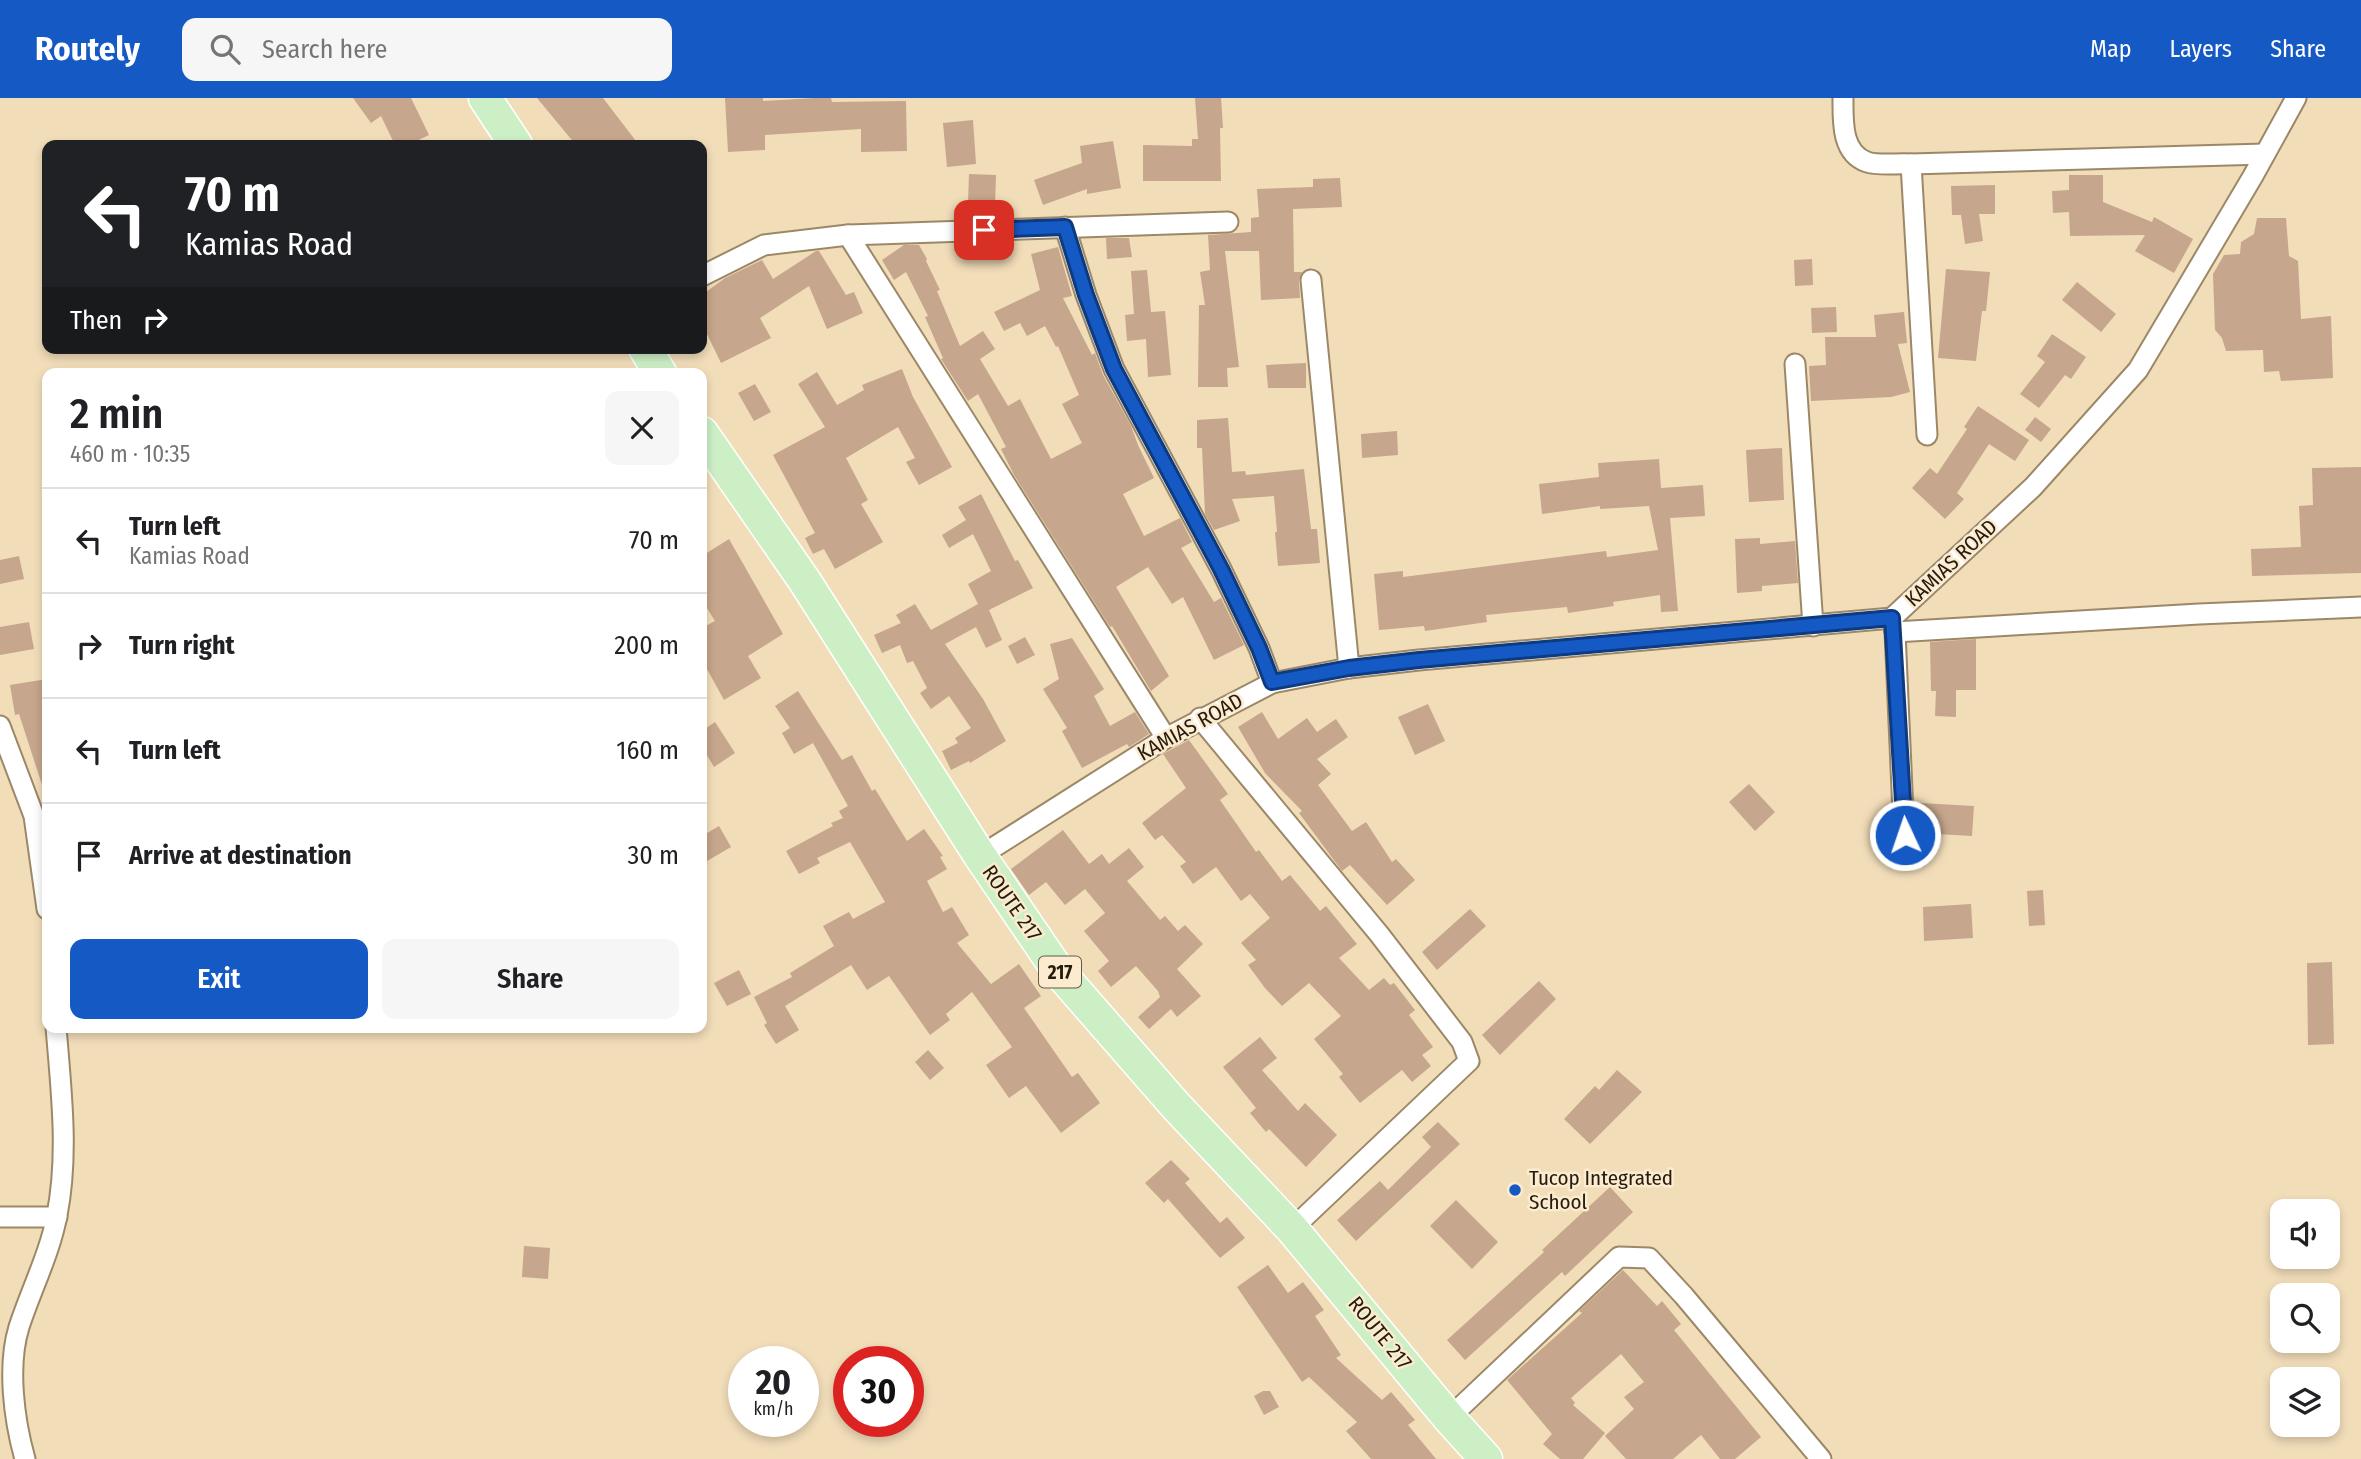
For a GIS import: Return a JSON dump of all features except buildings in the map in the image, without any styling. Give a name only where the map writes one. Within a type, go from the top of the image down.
[{"type":"main road","points":[[485,98],[513,140]]},
{"type":"main road","name":"ROUTE 217","points":[[707,440],[804,580],[980,856],[1059,972],[1176,1107],[1292,1229],[1486,1459]]},
{"type":"street","points":[[1843,98],[1843,128],[1850,148],[1866,162],[1911,164],[2265,154]]},
{"type":"street","name":"KAMIAS ROAD","points":[[980,856],[1166,738],[1272,682],[1349,668],[1560,647],[1813,626],[1893,625],[2033,487],[2138,370],[2296,98]]},
{"type":"street","points":[[1911,164],[1927,435]]},
{"type":"street","points":[[707,274],[764,246],[848,235],[1228,222]]},
{"type":"street","points":[[1065,227],[1086,295],[1114,369],[1221,569],[1259,648],[1272,682]]},
{"type":"street","points":[[848,235],[1166,738]]},
{"type":"street","points":[[1311,280],[1349,668]]},
{"type":"street","points":[[1795,364],[1813,626]]},
{"type":"street","points":[[1905,835],[1893,625],[2361,607]]},
{"type":"street","points":[[1200,718],[1379,934],[1462,1042],[1469,1061],[1292,1229]]},
{"type":"street","points":[[0,726],[34,816],[42,873]]},
{"type":"street","points":[[25,1459],[16,1429],[13,1379],[18,1330],[57,1217],[63,1175],[56,1033]]},
{"type":"street","points":[[0,1217],[57,1217]]},
{"type":"street","points":[[1449,1418],[1619,1257],[1649,1258],[1821,1459]]},
{"type":"place","name":"Tucop Integrated School","points":[[1515,1190]]},
{"type":"route","points":[[984,230],[1065,227],[1086,295],[1114,369],[1221,569],[1259,648],[1272,682],[1349,668],[1419,660],[1892,618],[1895,632],[1905,835]]}]
